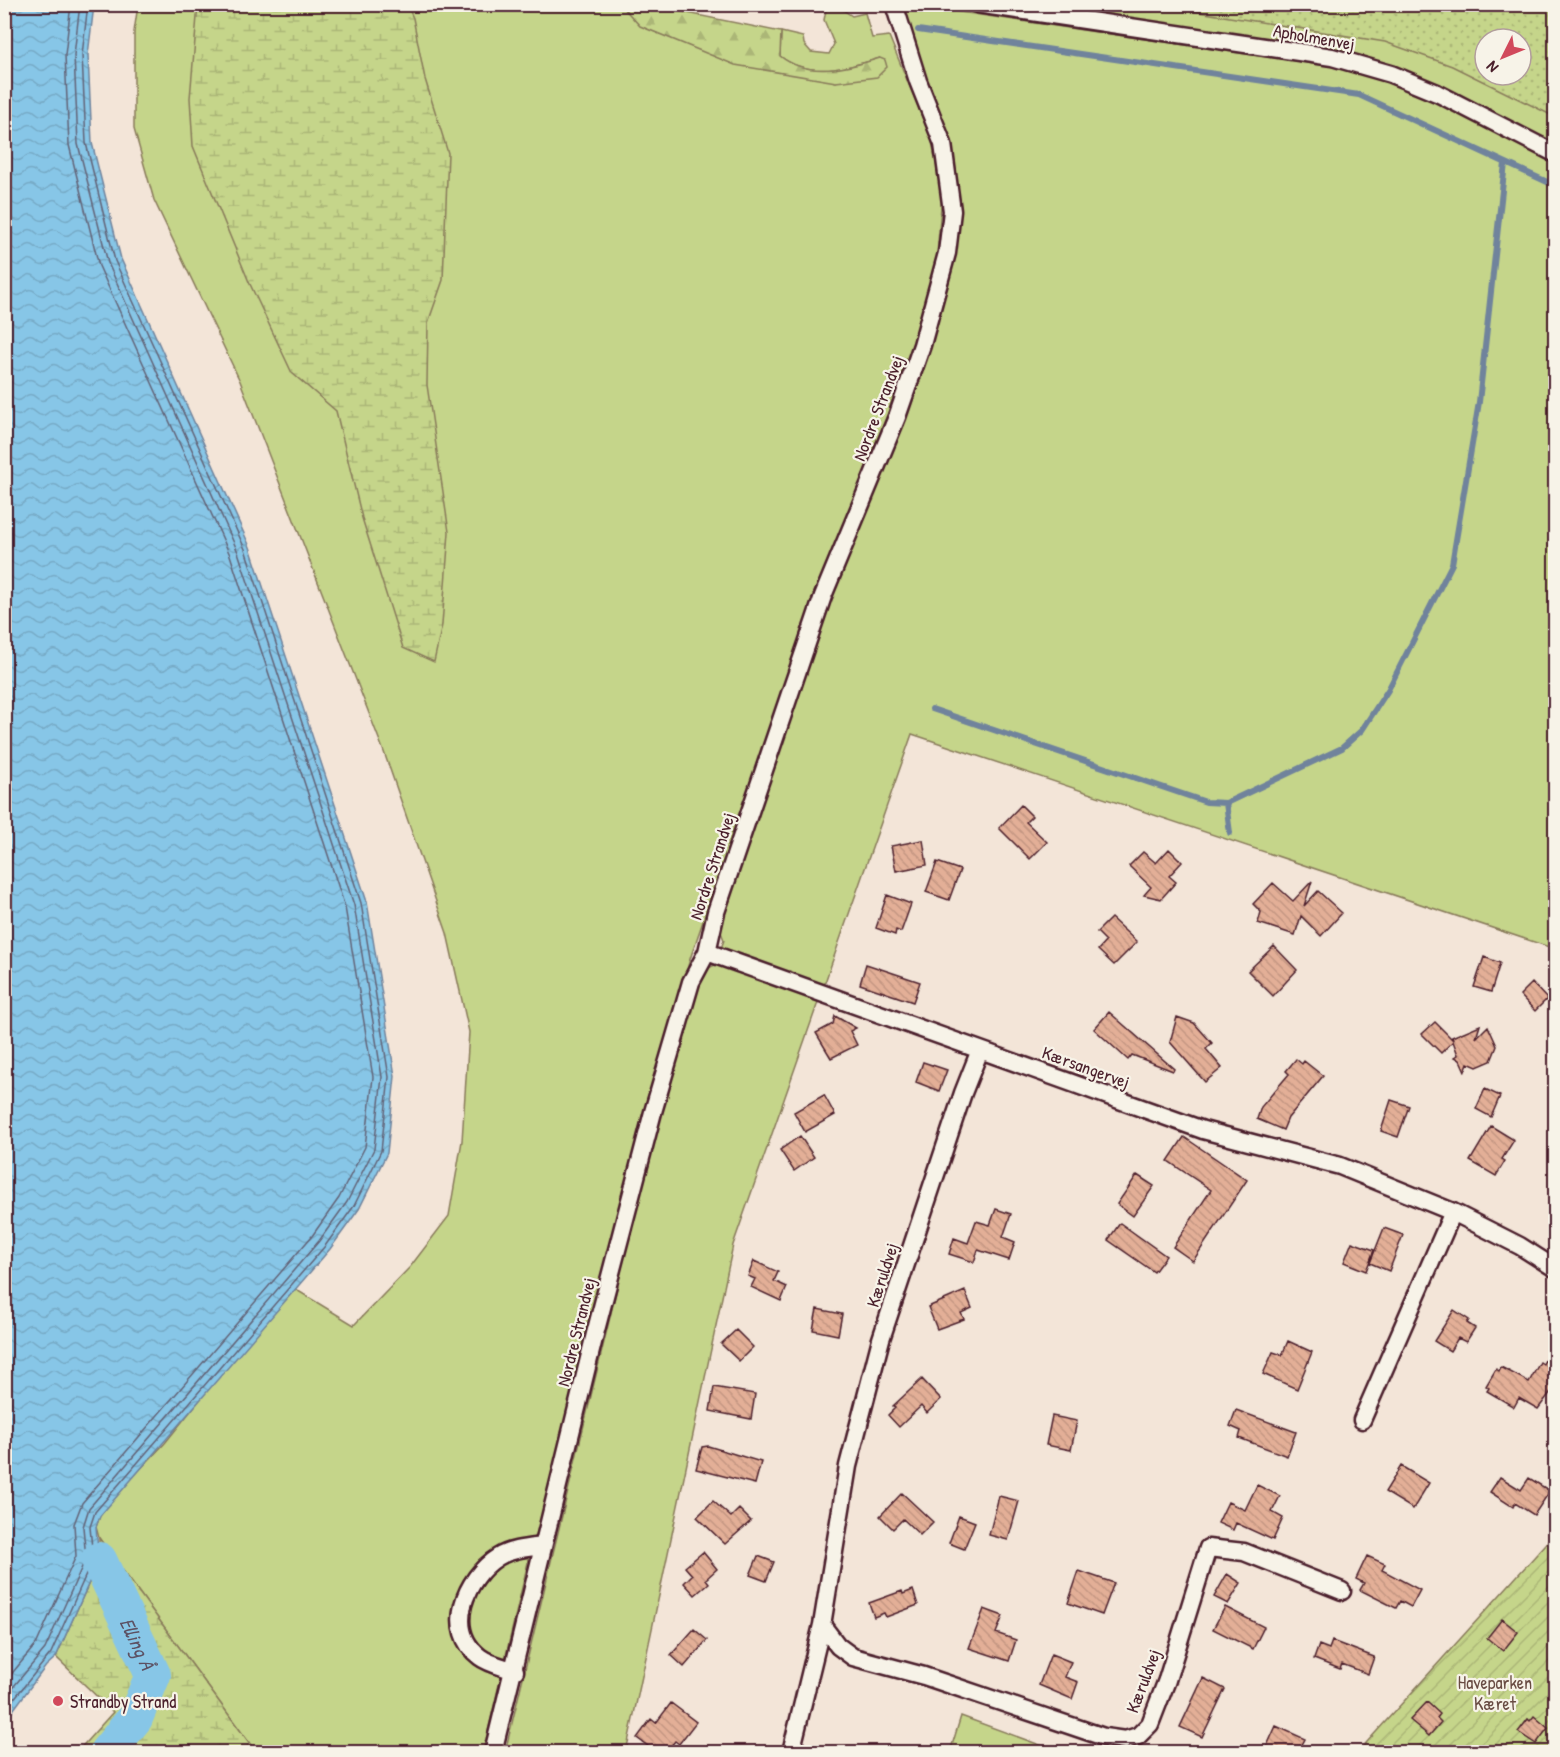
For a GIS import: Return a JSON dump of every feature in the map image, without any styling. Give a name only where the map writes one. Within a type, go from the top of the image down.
[{"type":"street","name":"Nordre Strandvej","points":[[493,1752],[653,1112],[691,982],[707,952],[716,912],[823,596],[897,417],[922,345],[947,253],[951,211],[943,144],[918,81],[894,4]]},
{"type":"street","name":"Apholmenvej","points":[[977,4],[1332,57],[1391,74],[1437,93],[1556,154]]},
{"type":"street","name":"Kærsangervej","points":[[707,952],[1203,1130],[1340,1166],[1453,1212],[1520,1246],[1556,1269]]},
{"type":"street","name":"Kæruldvej","points":[[791,1752],[822,1625],[848,1466],[881,1339],[963,1093],[981,1050]]},
{"type":"street","points":[[1362,1420],[1453,1212]]},
{"type":"street","points":[[515,1671],[482,1659],[469,1646],[461,1627],[460,1610],[484,1568],[499,1556],[518,1549],[543,1546]]},
{"type":"street","name":"Kæruldvej","points":[[822,1625],[838,1646],[853,1658],[924,1676],[1104,1737],[1125,1740],[1138,1736],[1150,1724],[1167,1680],[1208,1548],[1244,1552],[1342,1591]]},
{"type":"green space","points":[[138,5],[621,5],[623,8],[836,82],[880,58],[842,68],[816,69],[791,63],[780,56],[781,32],[803,37],[804,44],[811,52],[829,54],[834,44],[824,20],[827,5],[836,5],[852,16],[865,13],[872,38],[889,36],[932,141],[942,195],[936,266],[914,341],[816,593],[690,959],[644,1119],[571,1422],[530,1554],[483,1752],[256,1752],[99,1538],[96,1527],[100,1516],[111,1500],[165,1443],[223,1371],[295,1289],[354,1325],[410,1267],[449,1216],[462,1141],[469,1032],[447,933],[384,752],[240,381],[154,200],[134,129],[134,32]]},
{"type":"green space","points":[[198,5],[407,5],[413,18],[425,79],[448,153],[443,280],[428,323],[427,385],[449,532],[442,625],[434,662],[403,648],[362,518],[336,411],[292,373],[249,282],[193,146],[190,98]]},
{"type":"green space","points":[[621,5],[678,5],[677,11],[781,32],[780,56],[803,67],[842,68],[880,58],[885,60],[887,67],[877,77],[836,82],[735,65],[640,26]]},
{"type":"green space","points":[[912,5],[1329,66],[1385,79],[1433,98],[1555,160],[1555,949],[912,734],[733,1245],[626,1752],[505,1752],[659,1114],[702,971],[715,965],[724,940],[719,927],[829,600],[931,347],[955,252],[951,142],[905,24],[904,16]]},
{"type":"green space","points":[[1027,5],[1555,5],[1555,144],[1442,87]]},
{"type":"green space","points":[[1155,5],[1555,5],[1555,117],[1494,87],[1533,87],[1533,27],[1473,27],[1473,76],[1452,66],[1385,42]]},
{"type":"green space","name":"Haveparken Kæret","points":[[1555,1534],[1555,1752],[1358,1752]]},
{"type":"green space","points":[[99,1538],[256,1752],[77,1752],[113,1712],[56,1657],[99,1560]]},
{"type":"green space","points":[[961,1716],[1059,1752],[950,1752]]},
{"type":"water","points":[[5,4],[94,5],[88,55],[92,143],[121,259],[250,547],[367,902],[395,1076],[387,1153],[359,1209],[330,1249],[100,1516],[96,1527],[99,1560],[56,1657],[46,1666],[5,1721]]},
{"type":"building","points":[[1021,805],[1032,816],[1026,822],[1047,842],[1030,859],[999,828]]},
{"type":"building","points":[[923,840],[927,865],[896,871],[891,846]]},
{"type":"building","points":[[1169,849],[1182,862],[1169,876],[1176,882],[1161,899],[1144,895],[1151,887],[1129,866],[1143,852],[1156,863]]},
{"type":"building","points":[[937,862],[960,870],[949,900],[926,892]]},
{"type":"building","points":[[1312,881],[1304,906],[1318,891],[1342,913],[1321,936],[1301,916],[1295,935],[1258,923],[1261,912],[1253,904],[1273,883],[1293,901]]},
{"type":"building","points":[[887,895],[911,904],[901,932],[896,930],[895,935],[876,928]]},
{"type":"building","points":[[1111,918],[1137,942],[1114,965],[1098,950],[1106,941],[1097,932]]},
{"type":"building","points":[[1274,946],[1297,970],[1273,996],[1248,971]]},
{"type":"building","points":[[1484,957],[1500,963],[1491,992],[1474,987]]},
{"type":"building","points":[[866,964],[920,982],[913,1002],[860,984]]},
{"type":"building","points":[[1532,983],[1547,999],[1535,1011],[1520,995]]},
{"type":"building","points":[[1109,1012],[1174,1069],[1173,1071],[1132,1055],[1128,1060],[1094,1029]]},
{"type":"building","points":[[835,1016],[856,1028],[850,1031],[857,1045],[831,1058],[816,1033],[833,1024]]},
{"type":"building","points":[[1177,1017],[1194,1023],[1212,1043],[1206,1049],[1222,1068],[1205,1082],[1170,1042]]},
{"type":"building","points":[[1435,1022],[1453,1040],[1452,1037],[1480,1025],[1476,1038],[1488,1026],[1497,1046],[1491,1061],[1477,1067],[1468,1063],[1465,1071],[1460,1060],[1455,1057],[1458,1055],[1453,1041],[1441,1053],[1422,1034]]},
{"type":"building","points":[[1296,1059],[1302,1064],[1304,1061],[1323,1076],[1288,1118],[1283,1130],[1257,1119],[1261,1107],[1289,1074],[1286,1071]]},
{"type":"building","points":[[923,1062],[947,1070],[939,1091],[916,1082]]},
{"type":"building","points":[[1485,1089],[1500,1096],[1491,1117],[1476,1109]]},
{"type":"building","points":[[824,1095],[835,1115],[805,1132],[794,1112]]},
{"type":"building","points":[[1391,1100],[1409,1106],[1398,1137],[1381,1131]]},
{"type":"building","points":[[1491,1126],[1514,1140],[1502,1159],[1505,1161],[1496,1176],[1470,1161]]},
{"type":"building","points":[[800,1136],[814,1157],[794,1171],[780,1150]]},
{"type":"building","points":[[1184,1137],[1247,1180],[1193,1261],[1173,1247],[1211,1190],[1168,1161]]},
{"type":"building","points":[[1137,1175],[1154,1186],[1133,1216],[1117,1204]]},
{"type":"building","points":[[996,1209],[1011,1214],[1003,1237],[1015,1242],[1009,1260],[978,1250],[974,1262],[949,1254],[954,1238],[968,1243],[976,1221],[990,1225]]},
{"type":"building","points":[[1120,1223],[1166,1256],[1154,1272],[1108,1240]]},
{"type":"building","points":[[1384,1228],[1403,1235],[1389,1271],[1370,1263]]},
{"type":"building","points":[[1352,1242],[1374,1250],[1366,1271],[1344,1262]]},
{"type":"building","points":[[754,1261],[778,1272],[774,1281],[787,1287],[781,1301],[751,1287],[755,1279],[748,1276]]},
{"type":"building","points":[[965,1291],[972,1308],[961,1313],[964,1319],[937,1329],[928,1307]]},
{"type":"building","points":[[817,1309],[842,1314],[838,1335],[813,1330]]},
{"type":"building","points":[[1454,1310],[1469,1320],[1467,1323],[1475,1328],[1466,1342],[1458,1338],[1450,1351],[1434,1341]]},
{"type":"building","points":[[736,1330],[753,1347],[739,1361],[721,1344]]},
{"type":"building","points":[[1288,1341],[1312,1352],[1297,1389],[1263,1374],[1273,1352],[1282,1355]]},
{"type":"building","points":[[1545,1360],[1556,1366],[1556,1385],[1538,1409],[1519,1398],[1514,1407],[1487,1391],[1489,1388],[1486,1386],[1496,1369],[1499,1371],[1501,1367],[1529,1382],[1540,1362],[1543,1364]]},
{"type":"building","points":[[922,1379],[941,1399],[927,1413],[921,1406],[899,1427],[888,1415],[895,1408],[893,1406]]},
{"type":"building","points":[[714,1387],[755,1394],[751,1419],[710,1411]]},
{"type":"building","points":[[1236,1410],[1296,1432],[1287,1456],[1239,1438],[1241,1431],[1230,1426]]},
{"type":"building","points":[[1052,1416],[1077,1421],[1071,1450],[1046,1445]]},
{"type":"building","points":[[708,1446],[761,1462],[755,1484],[696,1469],[702,1447]]},
{"type":"building","points":[[1401,1466],[1429,1483],[1413,1509],[1385,1492]]},
{"type":"building","points":[[1500,1477],[1521,1490],[1529,1478],[1550,1491],[1534,1515],[1515,1503],[1513,1507],[1490,1492]]},
{"type":"building","points":[[1257,1485],[1280,1496],[1272,1512],[1283,1518],[1273,1540],[1236,1523],[1233,1530],[1218,1523],[1228,1502],[1245,1510]]},
{"type":"building","points":[[902,1493],[933,1522],[920,1535],[903,1519],[893,1529],[880,1516]]},
{"type":"building","points":[[999,1496],[1019,1501],[1008,1540],[989,1535]]},
{"type":"building","points":[[713,1501],[731,1517],[739,1509],[751,1521],[725,1544],[697,1517]]},
{"type":"building","points":[[959,1516],[975,1522],[964,1549],[949,1543]]},
{"type":"building","points":[[703,1552],[717,1569],[706,1579],[709,1583],[695,1595],[684,1583],[692,1575],[685,1567]]},
{"type":"building","points":[[758,1556],[774,1562],[766,1581],[750,1575]]},
{"type":"building","points":[[1367,1556],[1385,1564],[1382,1570],[1420,1590],[1411,1607],[1400,1601],[1396,1608],[1360,1590],[1364,1583],[1356,1579]]},
{"type":"building","points":[[1079,1571],[1114,1583],[1102,1615],[1068,1603]]},
{"type":"building","points":[[1227,1574],[1241,1583],[1228,1604],[1214,1597]]},
{"type":"building","points":[[913,1590],[918,1605],[886,1617],[884,1613],[874,1617],[869,1603],[902,1591],[903,1594]]},
{"type":"building","points":[[1225,1607],[1264,1627],[1253,1649],[1213,1629]]},
{"type":"building","points":[[984,1609],[1003,1616],[996,1633],[1016,1640],[1009,1661],[969,1648]]},
{"type":"building","points":[[1502,1619],[1518,1632],[1503,1651],[1487,1638]]},
{"type":"building","points":[[694,1629],[707,1640],[684,1667],[671,1655]]},
{"type":"building","points":[[1332,1641],[1374,1657],[1368,1674],[1342,1664],[1340,1669],[1314,1659],[1319,1645],[1329,1649]]},
{"type":"building","points":[[1051,1654],[1071,1662],[1065,1677],[1078,1682],[1072,1699],[1039,1685]]},
{"type":"building","points":[[1203,1678],[1225,1689],[1202,1737],[1180,1727]]},
{"type":"building","points":[[1427,1702],[1440,1714],[1437,1718],[1441,1722],[1429,1736],[1410,1720]]},
{"type":"building","points":[[671,1703],[696,1722],[679,1744],[675,1741],[666,1752],[656,1752],[637,1738],[651,1719],[656,1723]]},
{"type":"building","points":[[1534,1716],[1548,1728],[1536,1744],[1518,1732],[1528,1719],[1530,1721]]},
{"type":"building","points":[[1276,1726],[1305,1739],[1298,1752],[1276,1752],[1266,1748]]},
{"type":"waterway","points":[[918,30],[1359,95],[1556,186]]},
{"type":"waterway","points":[[932,709],[1206,802],[1226,803],[1342,748],[1362,730],[1388,690],[1452,564],[1479,402],[1505,163]]},
{"type":"waterway","points":[[1226,803],[1230,833]]},
{"type":"waterway","name":"Elling Å","points":[[99,1560],[153,1675],[135,1718],[107,1752]]},
{"type":"place","name":"Strandby Strand","points":[[58,1701]]}]
